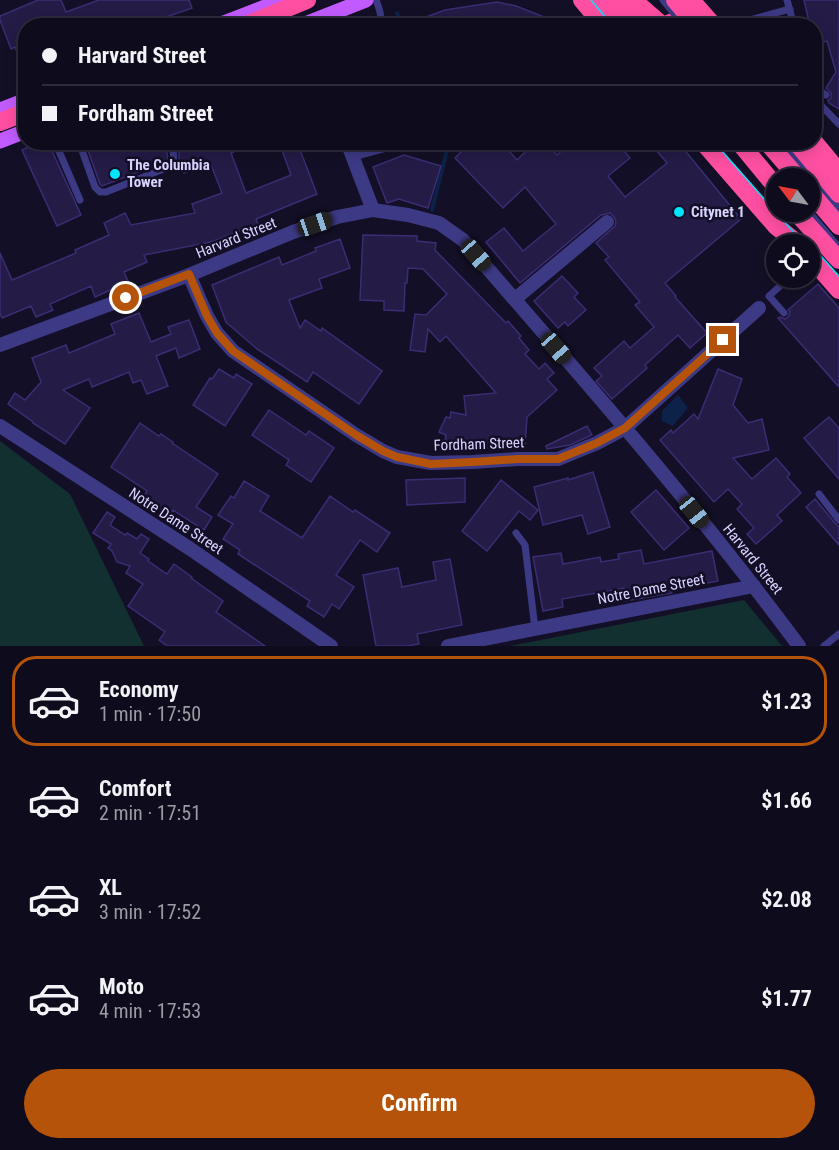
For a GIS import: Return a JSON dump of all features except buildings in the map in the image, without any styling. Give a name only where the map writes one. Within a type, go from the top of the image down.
[{"type":"highway","points":[[263,18],[307,0]]},
{"type":"highway","points":[[582,0],[597,18]]},
{"type":"highway","points":[[596,0],[610,18]]},
{"type":"highway","points":[[603,0],[617,18]]},
{"type":"highway","points":[[621,0],[636,18]]},
{"type":"highway","points":[[631,0],[654,18]]},
{"type":"highway","points":[[675,0],[702,18]]},
{"type":"highway","points":[[692,0],[707,18]]},
{"type":"highway","points":[[0,122],[18,115]]},
{"type":"highway","points":[[710,150],[776,226],[786,234]]},
{"type":"highway","points":[[725,150],[766,197]]},
{"type":"highway","points":[[746,150],[766,175]]},
{"type":"highway","points":[[774,150],[789,168]]},
{"type":"highway","points":[[803,150],[839,194]]},
{"type":"highway","points":[[820,150],[839,172]]},
{"type":"highway","points":[[820,216],[839,226]]},
{"type":"highway","points":[[816,222],[839,260]]},
{"type":"highway","points":[[820,269],[839,290]]},
{"type":"main road","points":[[237,18],[283,0]]},
{"type":"main road","points":[[332,18],[366,0]]},
{"type":"main road","points":[[0,110],[18,103]]},
{"type":"main road","points":[[0,141],[18,134]]},
{"type":"street","points":[[350,150],[373,210]]},
{"type":"street","name":"Harvard Street","points":[[0,345],[293,232],[338,217],[373,210],[439,222],[463,240],[625,428],[754,586],[799,646]]},
{"type":"street","points":[[514,299],[607,222]]},
{"type":"street","name":"Fordham Street","points":[[189,274],[207,316],[217,333],[233,351],[383,451],[397,457],[431,464],[558,459],[597,443],[625,428],[759,308]]},
{"type":"street","name":"Notre Dame Street","points":[[0,426],[189,548],[331,646]]},
{"type":"street","name":"Notre Dame Street","points":[[448,646],[754,586]]},
{"type":"lane","points":[[376,0],[381,18]]},
{"type":"lane","points":[[631,0],[645,18]]},
{"type":"lane","points":[[663,0],[678,18]]},
{"type":"lane","points":[[787,0],[792,18]]},
{"type":"lane","points":[[747,18],[790,9]]},
{"type":"lane","points":[[822,92],[826,95]]},
{"type":"lane","points":[[822,106],[839,124]]},
{"type":"lane","points":[[58,150],[80,200]]},
{"type":"lane","points":[[82,150],[95,187],[100,192],[106,192],[171,166],[174,160],[173,150]]},
{"type":"lane","points":[[353,157],[379,150]]},
{"type":"lane","points":[[790,150],[839,209]]},
{"type":"lane","points":[[819,222],[839,247]]},
{"type":"lane","points":[[778,288],[769,296],[784,313]]},
{"type":"lane","points":[[819,494],[839,520]]},
{"type":"lane","points":[[516,533],[525,545],[535,629]]},
{"type":"lane","points":[[824,646],[839,634]]},
{"type":"green space","points":[[0,441],[70,494],[144,646],[0,646]]},
{"type":"green space","points":[[744,600],[782,646],[510,646]]},
{"type":"water","points":[[678,395],[688,408],[673,426],[662,421],[662,411]]},
{"type":"waterway","points":[[397,13],[399,18]]},
{"type":"waterway","points":[[432,210],[447,150]]},
{"type":"tram line","points":[[591,0],[606,18]]},
{"type":"tram line","points":[[721,150],[795,234]]},
{"type":"tram line","points":[[820,255],[839,276]]},
{"type":"place","name":"The Columbia Tower","points":[[115,174]]},
{"type":"place","name":"Citynet 1","points":[[679,212]]},
{"type":"route","points":[[126,298],[189,274],[207,316],[217,333],[233,351],[383,451],[397,457],[431,464],[558,459],[597,443],[625,428],[723,340]]}]
